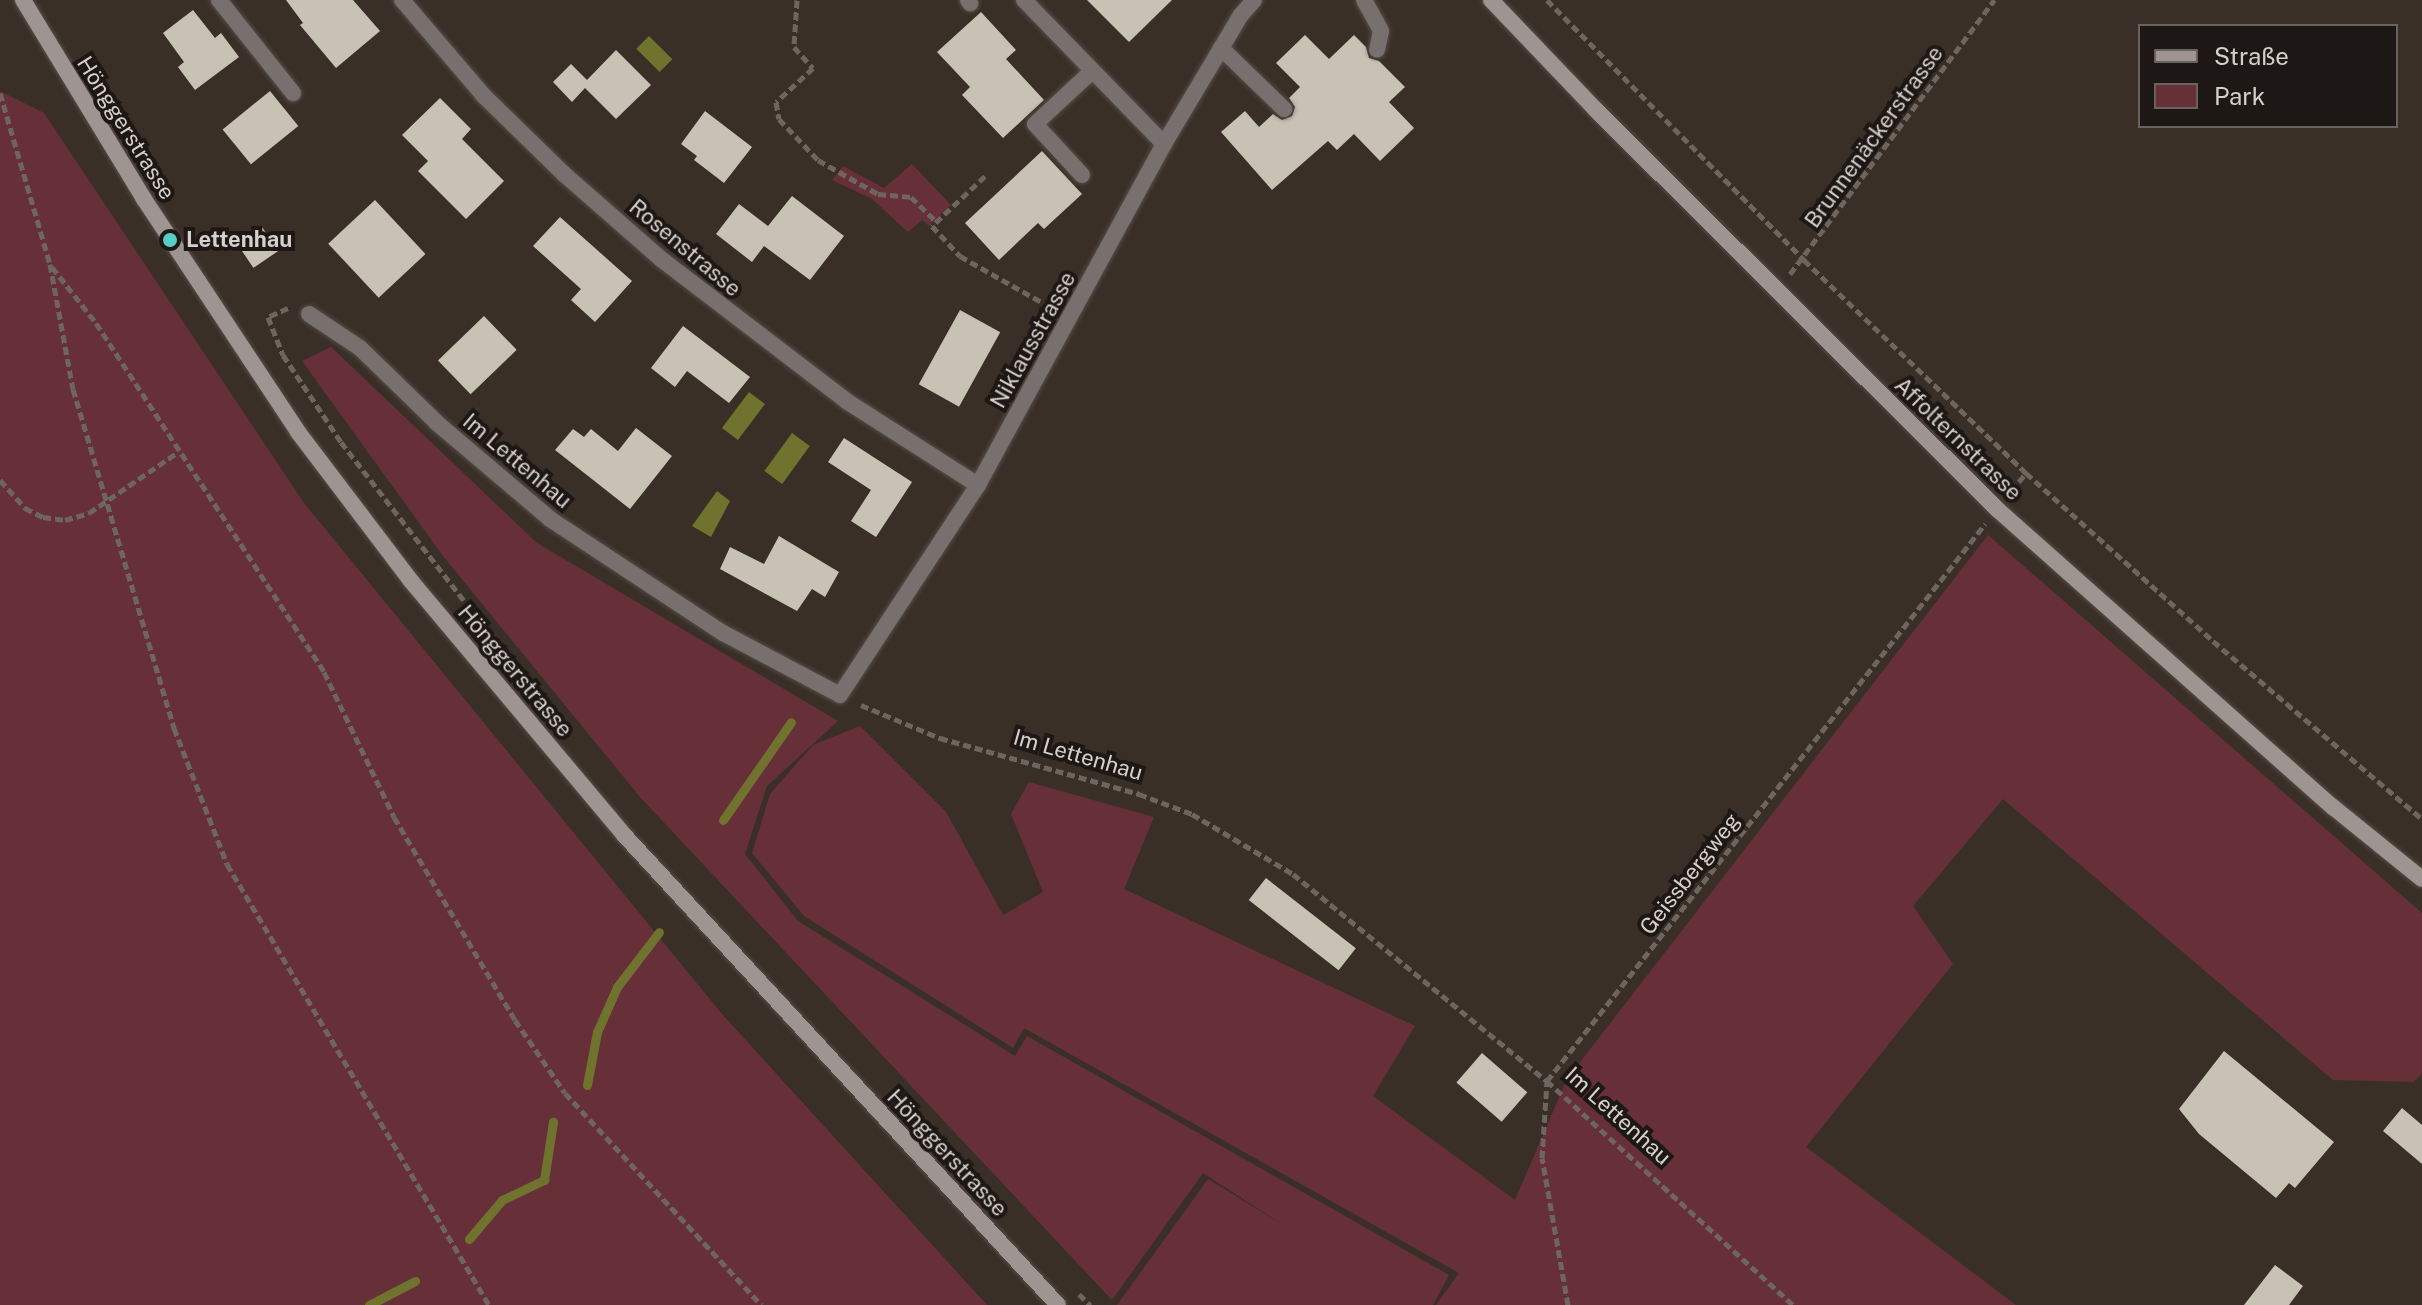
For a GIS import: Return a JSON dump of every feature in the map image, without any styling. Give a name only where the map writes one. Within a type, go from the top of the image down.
[{"type":"main road","name":"Hönggerstrasse","points":[[23,0],[120,162],[281,407],[411,581],[625,836],[1058,1305]]},
{"type":"main road","name":"Affolternstrasse","points":[[1491,0],[1997,509],[2333,807],[2422,879]]},
{"type":"street","points":[[219,0],[293,93]]},
{"type":"street","name":"Rosenstrasse","points":[[402,0],[483,95],[564,174],[661,259],[848,402],[978,485]]},
{"type":"street","points":[[1024,0],[1164,144]]},
{"type":"street","name":"Niklausstrasse","points":[[840,695],[978,485],[1164,144],[1221,48],[1254,0]]},
{"type":"street","points":[[1364,0],[1381,31],[1377,50]]},
{"type":"street","points":[[1221,48],[1284,109]]},
{"type":"street","points":[[1082,175],[1035,124],[1091,72]]},
{"type":"street","name":"Im Lettenhau","points":[[309,314],[360,348],[437,423],[550,519],[723,633],[840,695]]},
{"type":"path","points":[[797,0],[794,47],[813,68],[776,102],[779,119],[818,160],[878,194],[911,197],[937,222]]},
{"type":"path","points":[[1547,0],[1804,260],[2026,473],[2213,641],[2422,819]]},
{"type":"path","name":"Brunnenäckerstrasse","points":[[1776,290],[1804,260],[1994,0]]},
{"type":"path","points":[[0,93],[50,264],[73,389],[109,500],[174,728],[227,864],[489,1305]]},
{"type":"path","points":[[985,176],[932,226],[960,256],[1070,318]]},
{"type":"path","points":[[50,264],[96,323],[324,672],[394,817],[515,1020],[565,1093],[761,1305]]},
{"type":"path","points":[[268,317],[283,355],[323,417],[498,644]]},
{"type":"path","points":[[0,480],[25,508],[43,517],[65,520],[89,513],[178,452]]},
{"type":"path","name":"Geissbergweg","points":[[1547,1081],[1997,509]]},
{"type":"path","name":"Im Lettenhau","points":[[840,695],[940,738],[1139,794],[1205,821],[1317,892],[1547,1081],[1793,1305]]},
{"type":"path","points":[[1547,1081],[1542,1158],[1568,1305]]},
{"type":"path","points":[[1068,1282],[1090,1305]]},
{"type":"green space","points":[[0,91],[44,113],[304,503],[722,1014],[987,1305],[0,1305]]},
{"type":"green space","points":[[912,164],[951,205],[929,226],[922,220],[908,232],[872,199],[832,180],[843,166],[884,188]]},
{"type":"green space","points":[[331,347],[537,543],[838,721],[767,786],[745,854],[798,921],[1015,1056],[1027,1036],[1449,1275],[1433,1305],[1117,1305],[1208,1179],[1291,1230],[1203,1173],[1112,1300],[640,797],[443,556],[302,361]]},
{"type":"green space","points":[[1988,535],[2422,913],[2422,1074],[2413,1082],[2333,1080],[2003,799],[1913,906],[1953,964],[1806,1147],[2016,1305],[1436,1305],[1459,1273],[1024,1028],[1013,1048],[804,916],[752,853],[770,794],[813,745],[860,726],[946,812],[1003,915],[1043,892],[1011,814],[1029,782],[1154,817],[1124,889],[1415,1026],[1373,1096],[1515,1200],[1567,1079]]},
{"type":"shaded area","points":[[649,36],[672,59],[660,72],[636,49]]},
{"type":"shaded area","points":[[749,392],[765,404],[738,440],[722,428]]},
{"type":"shaded area","points":[[792,433],[810,446],[782,484],[764,471]]},
{"type":"shaded area","points":[[717,491],[730,501],[711,537],[692,526]]},
{"type":"building","points":[[286,0],[353,0],[380,31],[336,68],[300,25],[303,23]]},
{"type":"building","points":[[1087,0],[1172,0],[1129,42]]},
{"type":"building","points":[[193,10],[215,38],[221,33],[239,57],[195,90],[178,67],[184,62],[163,33]]},
{"type":"building","points":[[981,12],[1016,50],[1006,59],[1044,100],[1003,138],[962,95],[970,87],[937,52]]},
{"type":"building","points":[[1305,35],[1329,59],[1354,35],[1366,47],[1369,58],[1379,61],[1405,87],[1389,102],[1414,128],[1380,161],[1354,134],[1337,150],[1328,141],[1272,190],[1221,132],[1245,111],[1259,127],[1273,114],[1282,120],[1292,116],[1295,107],[1289,98],[1300,87],[1276,63]]},
{"type":"building","points":[[616,50],[651,85],[616,119],[585,88],[572,102],[553,82],[571,64],[587,80]]},
{"type":"building","points":[[270,91],[298,126],[251,164],[223,129]]},
{"type":"building","points":[[440,98],[471,129],[462,139],[504,181],[466,219],[418,171],[428,161],[402,135]]},
{"type":"building","points":[[705,111],[752,147],[724,183],[694,160],[697,156],[681,144]]},
{"type":"building","points":[[1042,151],[1082,194],[1044,229],[1038,223],[999,260],[965,223]]},
{"type":"building","points":[[792,196],[844,236],[810,280],[764,246],[752,262],[716,234],[739,204],[768,226]]},
{"type":"building","points":[[375,200],[425,254],[379,298],[328,244]]},
{"type":"building","points":[[560,217],[632,281],[595,322],[571,300],[581,289],[533,246]]},
{"type":"building","points":[[262,227],[278,251],[253,268],[237,244]]},
{"type":"building","points":[[960,310],[1000,332],[959,407],[919,384]]},
{"type":"building","points":[[484,316],[517,350],[471,394],[438,360]]},
{"type":"building","points":[[683,326],[750,377],[729,403],[687,371],[675,387],[651,368]]},
{"type":"building","points":[[636,428],[672,456],[630,509],[555,450],[573,429],[584,437],[591,429],[618,451]]},
{"type":"building","points":[[844,438],[912,482],[876,537],[851,521],[871,490],[828,462]]},
{"type":"building","points":[[779,536],[839,572],[825,597],[812,589],[797,611],[720,569],[730,547],[764,564]]},
{"type":"building","points":[[1266,878],[1356,948],[1339,970],[1249,900]]},
{"type":"building","points":[[2224,1051],[2334,1142],[2295,1188],[2289,1183],[2276,1198],[2199,1134],[2179,1109]]},
{"type":"building","points":[[1482,1053],[1527,1092],[1502,1122],[1456,1082]]},
{"type":"building","points":[[2402,1108],[2422,1125],[2422,1164],[2383,1131]]},
{"type":"building","points":[[2275,1265],[2303,1286],[2289,1305],[2244,1305]]},
{"type":"waterway","points":[[723,820],[791,722]]},
{"type":"waterway","points":[[587,1085],[597,1032],[617,987],[659,932]]},
{"type":"waterway","points":[[469,1239],[502,1200],[544,1180],[553,1122]]},
{"type":"waterway","points":[[369,1305],[415,1281]]},
{"type":"place","name":"Lettenhau","points":[[170,240]]}]
